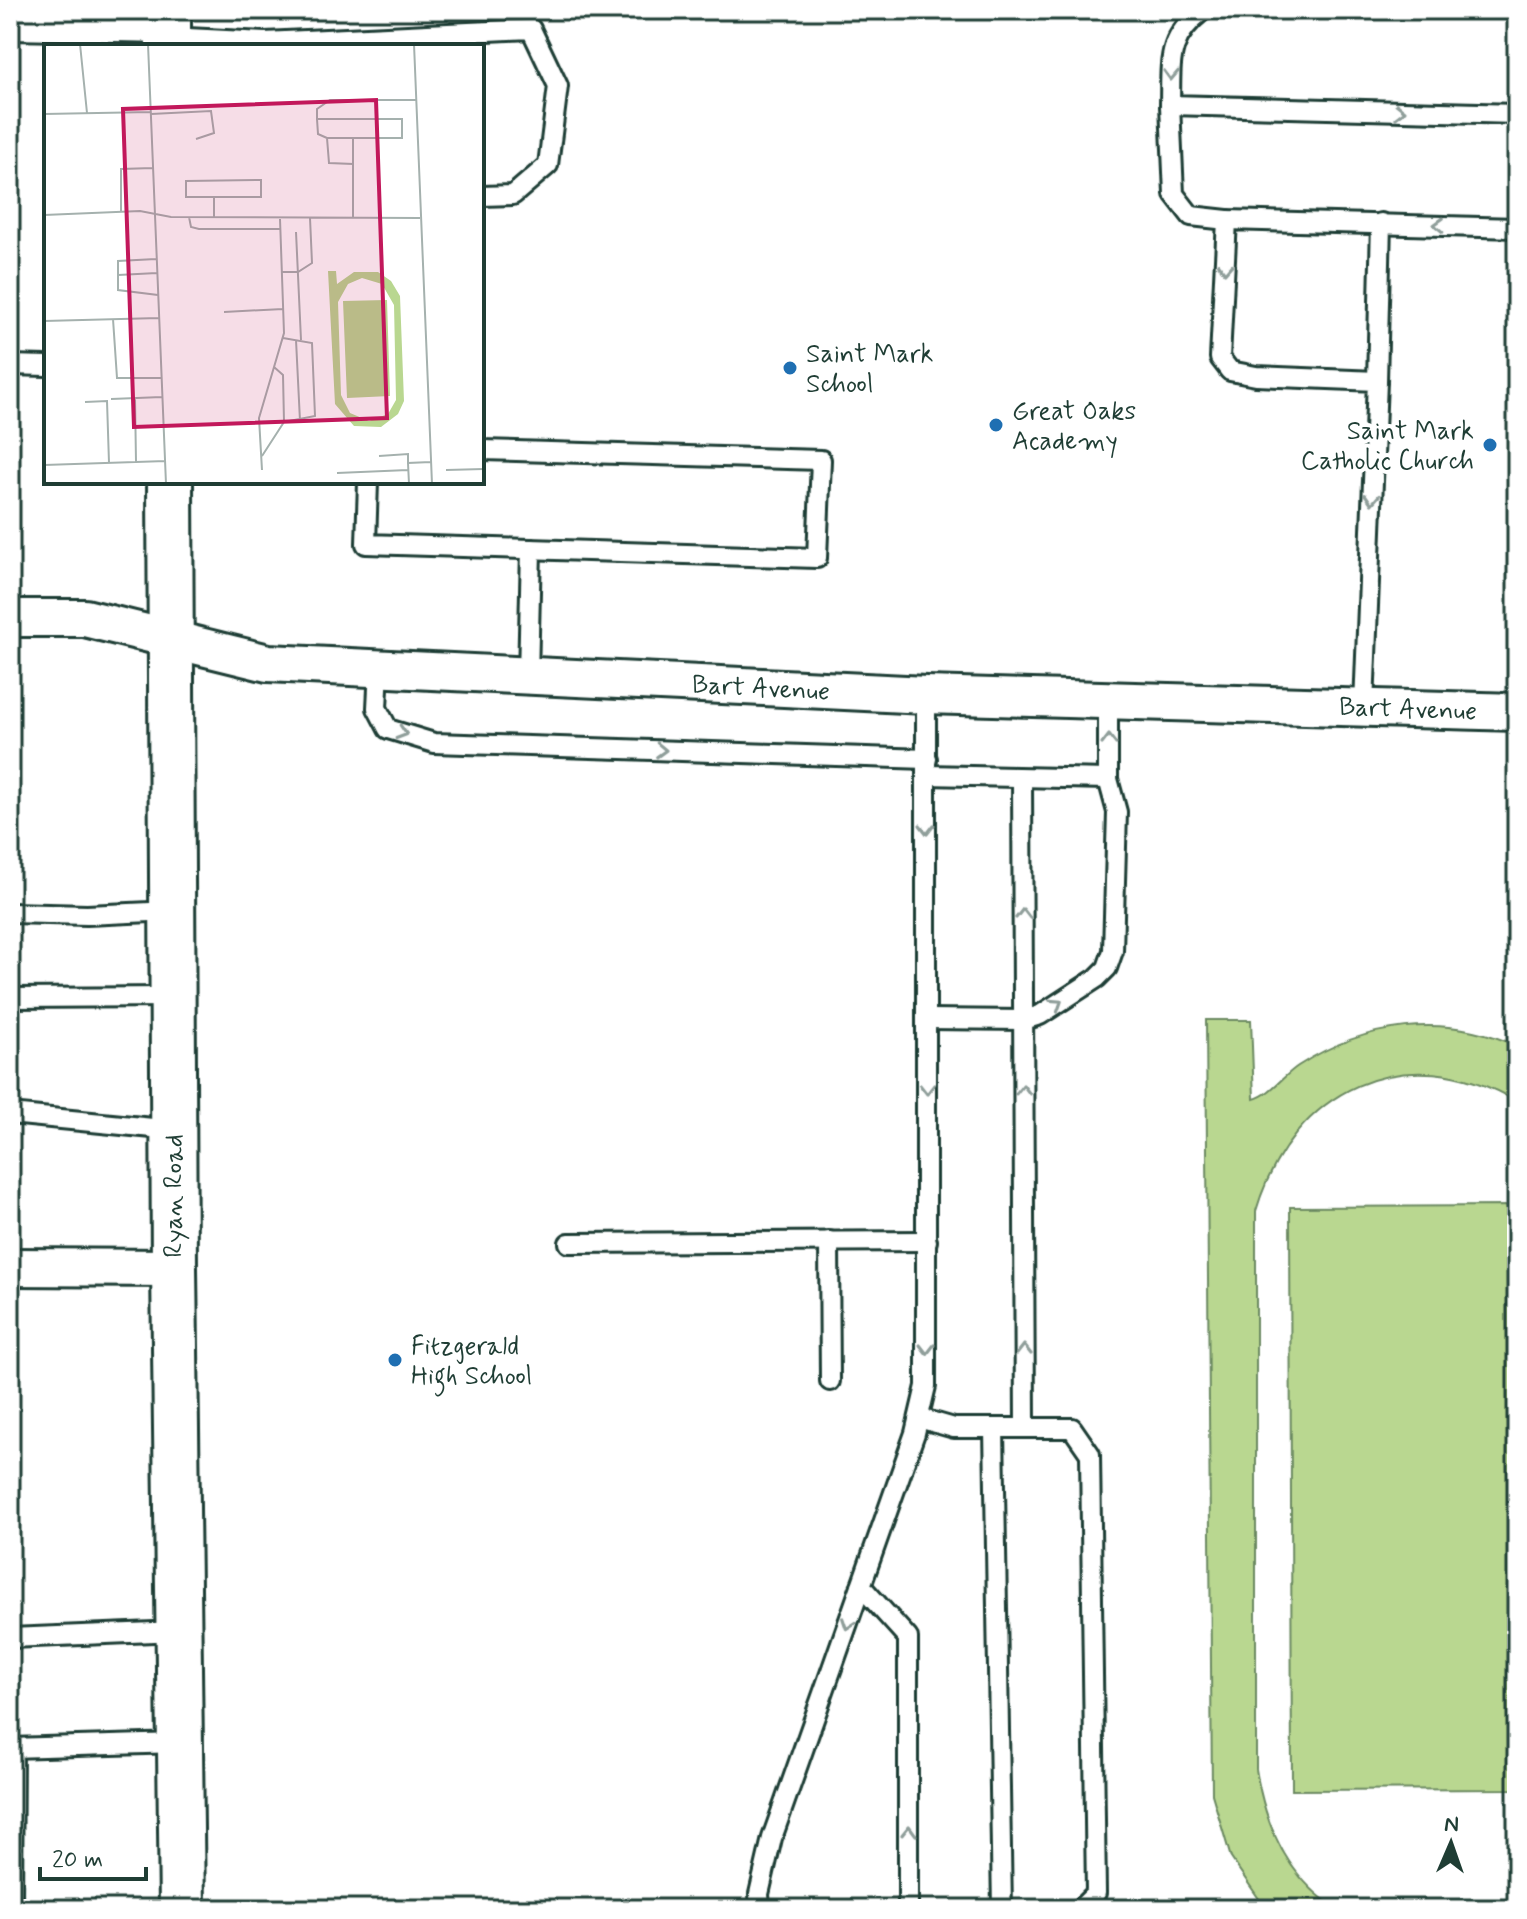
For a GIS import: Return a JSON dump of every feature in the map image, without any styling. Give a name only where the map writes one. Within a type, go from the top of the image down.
[{"type":"main road","name":"Ryan Road","points":[[170,484],[174,1268],[182,1909]]},
{"type":"street","points":[[10,21],[168,29]]},
{"type":"street","name":"Bart Avenue","points":[[10,618],[85,618],[268,663],[926,695],[1517,712]]},
{"type":"street","points":[[10,1267],[174,1268]]},
{"type":"lane","points":[[1203,10],[1184,25],[1174,40],[1170,105],[1174,194],[1191,216],[1227,220],[1517,228]]},
{"type":"lane","points":[[168,29],[265,42],[531,29],[558,86],[548,165],[513,195],[484,196]]},
{"type":"lane","points":[[1170,105],[1517,114]]},
{"type":"lane","points":[[1227,220],[1220,358],[1230,371],[1256,376],[1377,381]]},
{"type":"lane","points":[[1364,706],[1381,223]]},
{"type":"lane","points":[[10,365],[44,366]]},
{"type":"lane","points":[[368,484],[366,544],[817,558],[821,460],[484,450]]},
{"type":"lane","points":[[528,676],[531,549]]},
{"type":"lane","points":[[379,668],[377,708],[388,729],[434,743],[927,767],[1022,778],[1108,779]]},
{"type":"lane","points":[[760,1909],[759,1894],[772,1838],[919,1418],[926,1386],[926,695]]},
{"type":"lane","points":[[927,1019],[1024,1020],[1040,1015],[1097,978],[1110,959],[1117,812],[1108,779],[1108,700]]},
{"type":"lane","points":[[1022,778],[1025,1428]]},
{"type":"lane","points":[[10,913],[87,915],[172,911]]},
{"type":"lane","points":[[10,998],[172,997]]},
{"type":"lane","points":[[10,1114],[173,1130]]},
{"type":"lane","points":[[829,1241],[830,1381]]},
{"type":"lane","points":[[569,1243],[927,1241]]},
{"type":"lane","points":[[919,1418],[954,1428],[1072,1428],[1090,1454],[1096,1893],[1080,1909]]},
{"type":"lane","points":[[994,1428],[1002,1909]]},
{"type":"lane","points":[[861,1586],[908,1638],[908,1909]]},
{"type":"lane","points":[[10,1638],[178,1631]]},
{"type":"lane","points":[[12,1909],[12,1748],[179,1743]]},
{"type":"green space","points":[[1206,1020],[1251,1020],[1254,1099],[1323,1051],[1377,1032],[1433,1026],[1490,1035],[1517,1046],[1517,1102],[1475,1082],[1434,1073],[1395,1075],[1358,1086],[1325,1105],[1296,1133],[1273,1169],[1256,1211],[1256,1769],[1265,1810],[1281,1848],[1305,1882],[1337,1909],[1266,1909],[1231,1858],[1212,1794]]},
{"type":"green space","points":[[1517,1206],[1517,1789],[1292,1790],[1290,1207]]},
{"type":"place","name":"Saint Mark School","points":[[790,368]]},
{"type":"place","name":"Great Oaks Academy","points":[[996,425]]},
{"type":"place","name":"Saint Mark Catholic Church","points":[[1490,445]]},
{"type":"place","name":"Fitzgerald High School","points":[[395,1360]]}]
